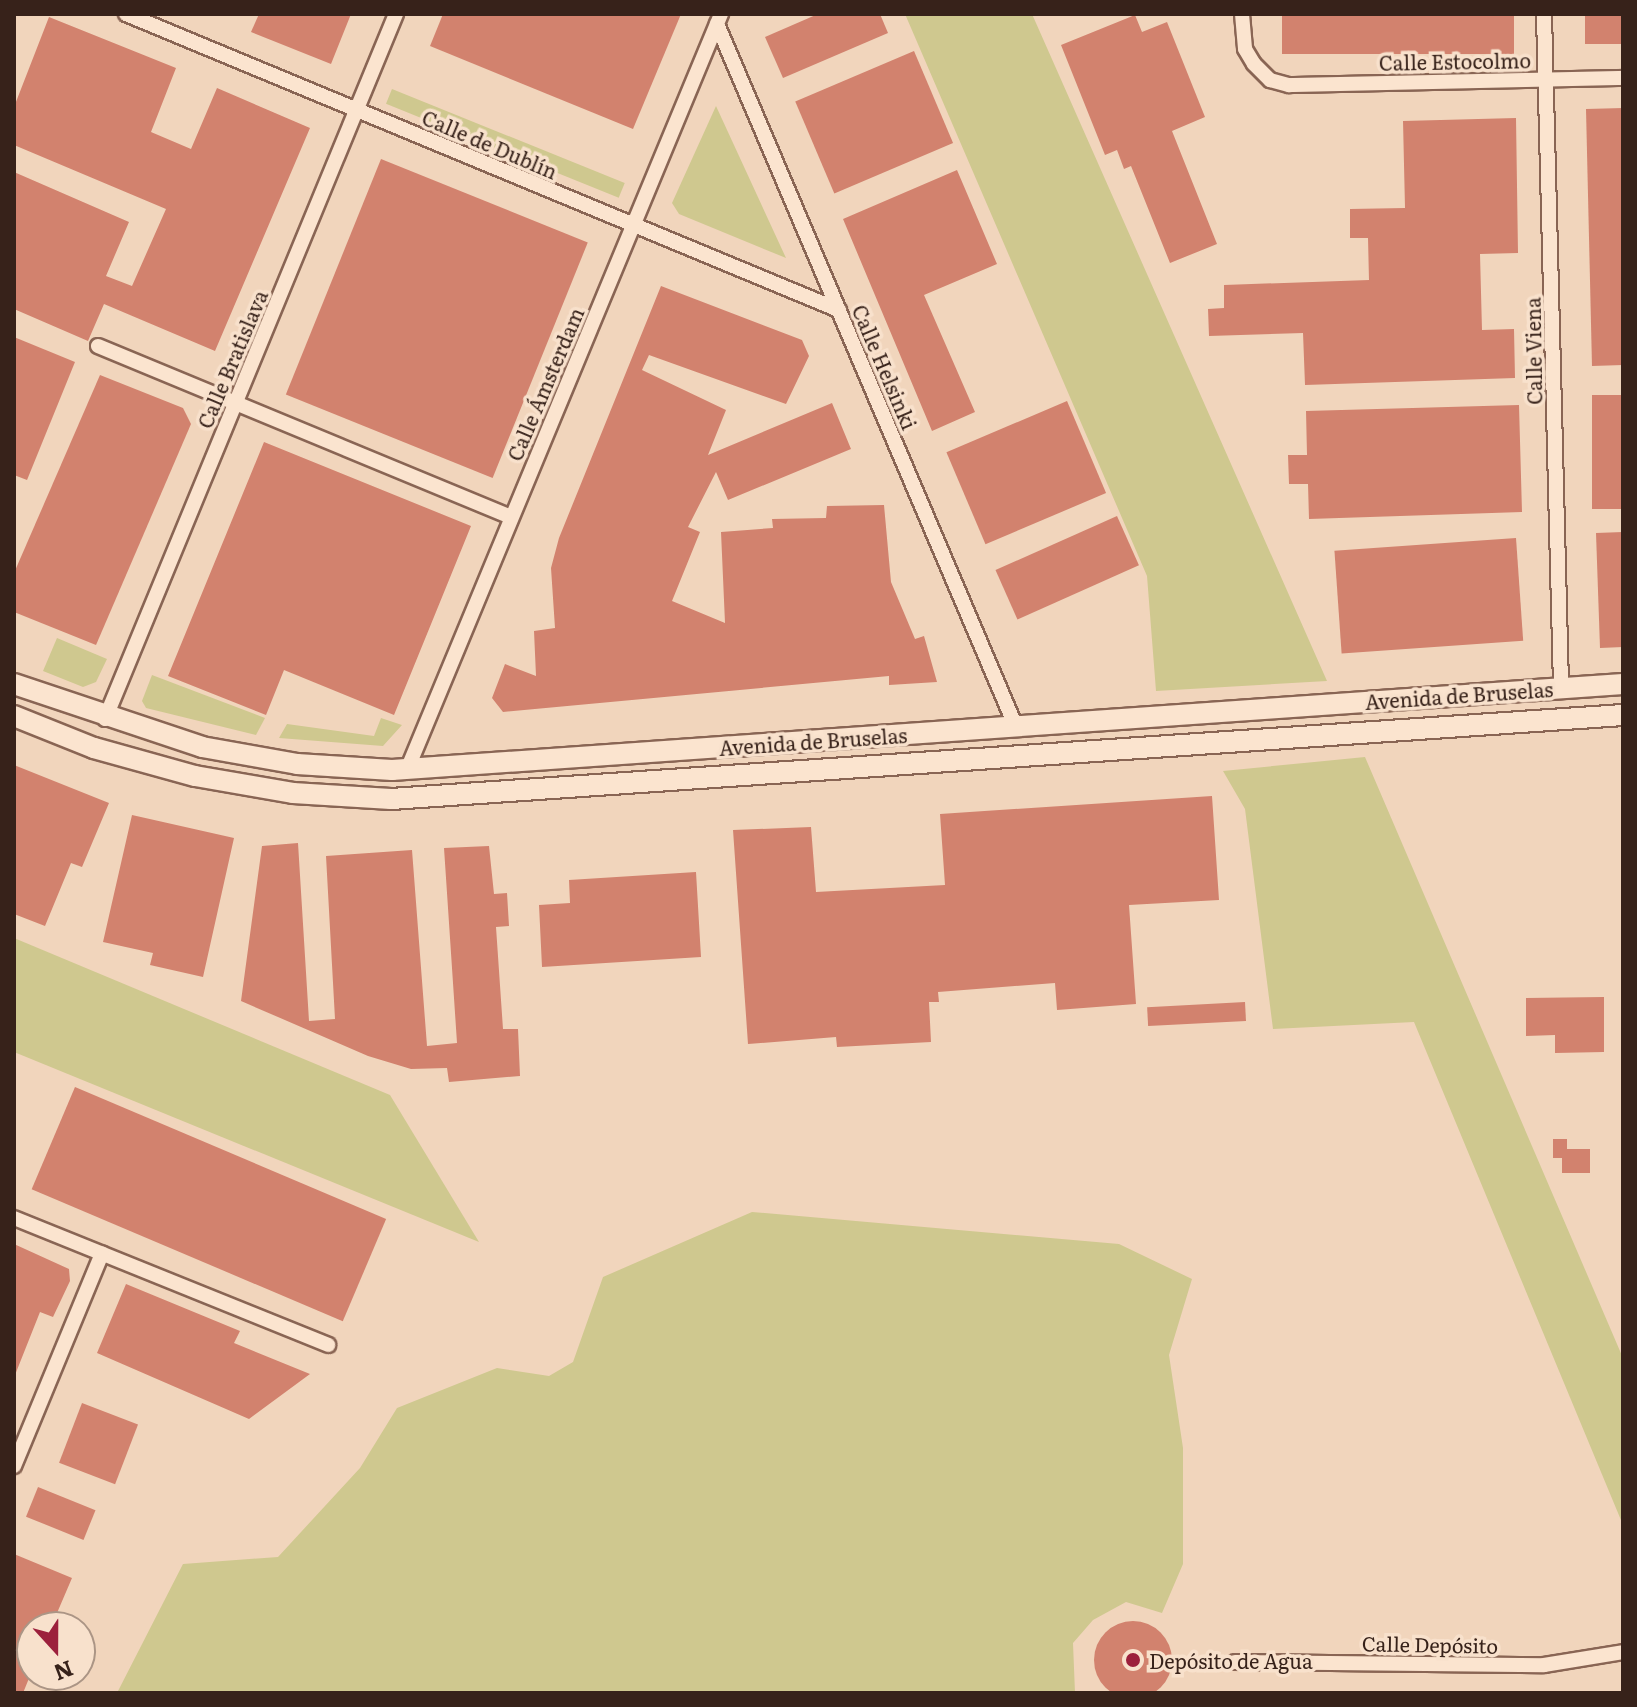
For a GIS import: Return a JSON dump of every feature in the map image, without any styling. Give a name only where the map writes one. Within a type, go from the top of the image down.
[{"type":"main road","name":"Avenida de Bruselas","points":[[14,684],[105,719],[266,759],[407,770],[1623,684]]},
{"type":"main road","points":[[1561,687],[1562,718]]},
{"type":"main road","points":[[1372,702],[1377,729]]},
{"type":"main road","name":"Avenida de Bruselas","points":[[14,716],[94,748],[229,783],[404,799],[1377,729],[1623,715]]},
{"type":"main road","points":[[94,748],[105,719]]},
{"type":"main road","points":[[1016,727],[1020,755]]},
{"type":"main road","points":[[404,799],[407,770]]},
{"type":"street","name":"Calle de Dublín","points":[[126,14],[839,310]]},
{"type":"street","name":"Calle Bratislava","points":[[105,719],[396,14]]},
{"type":"street","name":"Calle Estocolmo","points":[[1242,14],[1245,49],[1254,64],[1270,80],[1289,85],[1623,78]]},
{"type":"street","name":"Calle Viena","points":[[1544,14],[1561,687]]},
{"type":"street","name":"Calle Ámsterdam","points":[[407,770],[719,19]]},
{"type":"street","name":"Calle Helsinki","points":[[719,19],[1016,727]]},
{"type":"street","points":[[98,346],[511,517]]},
{"type":"street","points":[[14,1218],[328,1345]]},
{"type":"street","points":[[14,1466],[102,1254]]},
{"type":"street","name":"Calle Depósito","points":[[1235,1662],[1544,1665],[1623,1652]]},
{"type":"shaded area","points":[[905,14],[1032,14],[1327,681],[1156,691],[1147,576]]},
{"type":"shaded area","points":[[392,89],[625,183],[619,198],[386,104]]},
{"type":"shaded area","points":[[716,106],[786,258],[679,214],[672,203]]},
{"type":"shaded area","points":[[57,638],[107,659],[96,682],[83,687],[43,671]]},
{"type":"shaded area","points":[[152,675],[265,718],[256,735],[146,708],[142,701]]},
{"type":"shaded area","points":[[381,718],[402,725],[383,746],[279,738],[287,724],[374,736]]},
{"type":"shaded area","points":[[1365,757],[1623,1358],[1623,1525],[1414,1022],[1273,1029],[1245,809],[1223,771]]},
{"type":"shaded area","points":[[14,938],[390,1095],[479,1242],[14,1052]]},
{"type":"shaded area","points":[[752,1212],[1119,1244],[1192,1279],[1169,1355],[1183,1448],[1183,1564],[1162,1613],[1126,1602],[1093,1620],[1073,1643],[1075,1693],[117,1693],[183,1564],[278,1557],[360,1468],[397,1408],[497,1368],[549,1376],[573,1362],[603,1277]]},
{"type":"building","points":[[259,14],[351,14],[331,64],[251,32]]},
{"type":"building","points":[[443,14],[681,14],[633,129],[430,46]]},
{"type":"building","points":[[818,14],[880,14],[888,33],[783,78],[765,37]]},
{"type":"building","points":[[1282,14],[1514,14],[1514,54],[1282,54]]},
{"type":"building","points":[[1585,14],[1623,14],[1623,44],[1585,44]]},
{"type":"building","points":[[1135,15],[1142,32],[1167,22],[1205,117],[1172,131],[1217,244],[1170,263],[1131,166],[1124,169],[1117,150],[1105,155],[1061,45]]},
{"type":"building","points":[[49,17],[176,68],[151,132],[191,149],[217,88],[310,128],[215,351],[104,304],[88,341],[14,309],[14,172],[129,222],[106,276],[132,286],[166,209],[14,145],[14,107]]},
{"type":"building","points":[[914,51],[953,143],[834,193],[795,101]]},
{"type":"building","points":[[1623,108],[1623,365],[1592,366],[1586,109]]},
{"type":"building","points":[[1516,118],[1518,253],[1480,254],[1482,330],[1514,329],[1515,378],[1305,385],[1303,333],[1209,336],[1208,309],[1224,308],[1224,285],[1369,280],[1368,238],[1350,238],[1350,209],[1405,208],[1403,121]]},
{"type":"building","points":[[381,159],[588,243],[493,478],[286,395]]},
{"type":"building","points":[[957,170],[997,264],[924,295],[975,412],[932,431],[843,219]]},
{"type":"building","points":[[661,286],[802,340],[809,356],[786,404],[649,355],[642,370],[726,410],[708,455],[832,403],[851,449],[728,500],[716,472],[688,527],[700,532],[672,601],[725,623],[721,532],[773,528],[772,519],[826,518],[827,506],[884,505],[891,582],[915,639],[924,636],[937,682],[889,685],[889,676],[503,712],[492,698],[505,664],[536,676],[534,631],[555,628],[551,568],[559,538]]},
{"type":"building","points":[[14,337],[75,362],[27,480],[14,475]]},
{"type":"building","points":[[100,375],[183,408],[191,424],[96,645],[14,612],[14,573]]},
{"type":"building","points":[[1592,395],[1623,395],[1623,509],[1592,509]]},
{"type":"building","points":[[1067,401],[1106,493],[985,544],[946,452]]},
{"type":"building","points":[[1519,405],[1522,512],[1309,519],[1308,484],[1289,484],[1288,455],[1307,455],[1306,411]]},
{"type":"building","points":[[264,442],[471,526],[394,715],[284,670],[266,715],[168,676]]},
{"type":"building","points":[[1117,516],[1139,565],[1017,619],[995,570]]},
{"type":"building","points":[[1623,532],[1623,647],[1600,648],[1596,533]]},
{"type":"building","points":[[1516,538],[1523,641],[1342,653],[1334,551]]},
{"type":"building","points":[[14,765],[109,803],[82,867],[71,863],[45,926],[14,914]]},
{"type":"building","points":[[1212,796],[1219,900],[1129,905],[1136,1004],[1057,1010],[1055,983],[938,992],[939,1002],[929,1002],[931,1042],[837,1047],[836,1037],[748,1044],[733,830],[811,827],[816,892],[945,885],[940,814]]},
{"type":"building","points":[[132,815],[234,838],[203,977],[150,965],[153,953],[103,942]]},
{"type":"building","points":[[298,843],[309,1021],[335,1019],[326,856],[412,850],[427,1046],[457,1043],[444,848],[489,846],[494,894],[507,893],[509,926],[496,927],[503,1029],[518,1029],[520,1076],[449,1082],[447,1068],[411,1069],[368,1056],[241,1001],[262,846]]},
{"type":"building","points":[[696,872],[701,957],[542,967],[539,905],[570,903],[569,880]]},
{"type":"building","points":[[1604,997],[1604,1052],[1555,1053],[1555,1035],[1526,1036],[1526,998]]},
{"type":"building","points":[[1245,1002],[1246,1021],[1148,1026],[1147,1007]]},
{"type":"building","points":[[75,1087],[386,1219],[343,1321],[32,1189]]},
{"type":"building","points":[[1553,1139],[1567,1139],[1567,1149],[1590,1149],[1590,1173],[1562,1173],[1562,1158],[1553,1158]]},
{"type":"building","points":[[14,1244],[69,1269],[70,1281],[53,1317],[40,1312],[15,1375]]},
{"type":"building","points":[[126,1284],[240,1331],[234,1343],[310,1374],[249,1419],[97,1353]]},
{"type":"building","points":[[82,1403],[138,1425],[115,1484],[59,1463]]},
{"type":"building","points":[[38,1487],[95,1510],[83,1540],[26,1517]]},
{"type":"building","points":[[14,1554],[72,1578],[58,1611],[16,1611],[16,1691],[24,1691],[14,1693]]},
{"type":"building","name":"Depósito de Agua","points":[[1133,1621],[1148,1624],[1161,1632],[1169,1645],[1172,1660],[1169,1675],[1161,1688],[1148,1696],[1133,1699],[1118,1696],[1105,1688],[1097,1675],[1094,1660],[1097,1645],[1105,1632],[1118,1624]]},
{"type":"place","name":"Depósito de Agua","points":[[1133,1660]]}]
